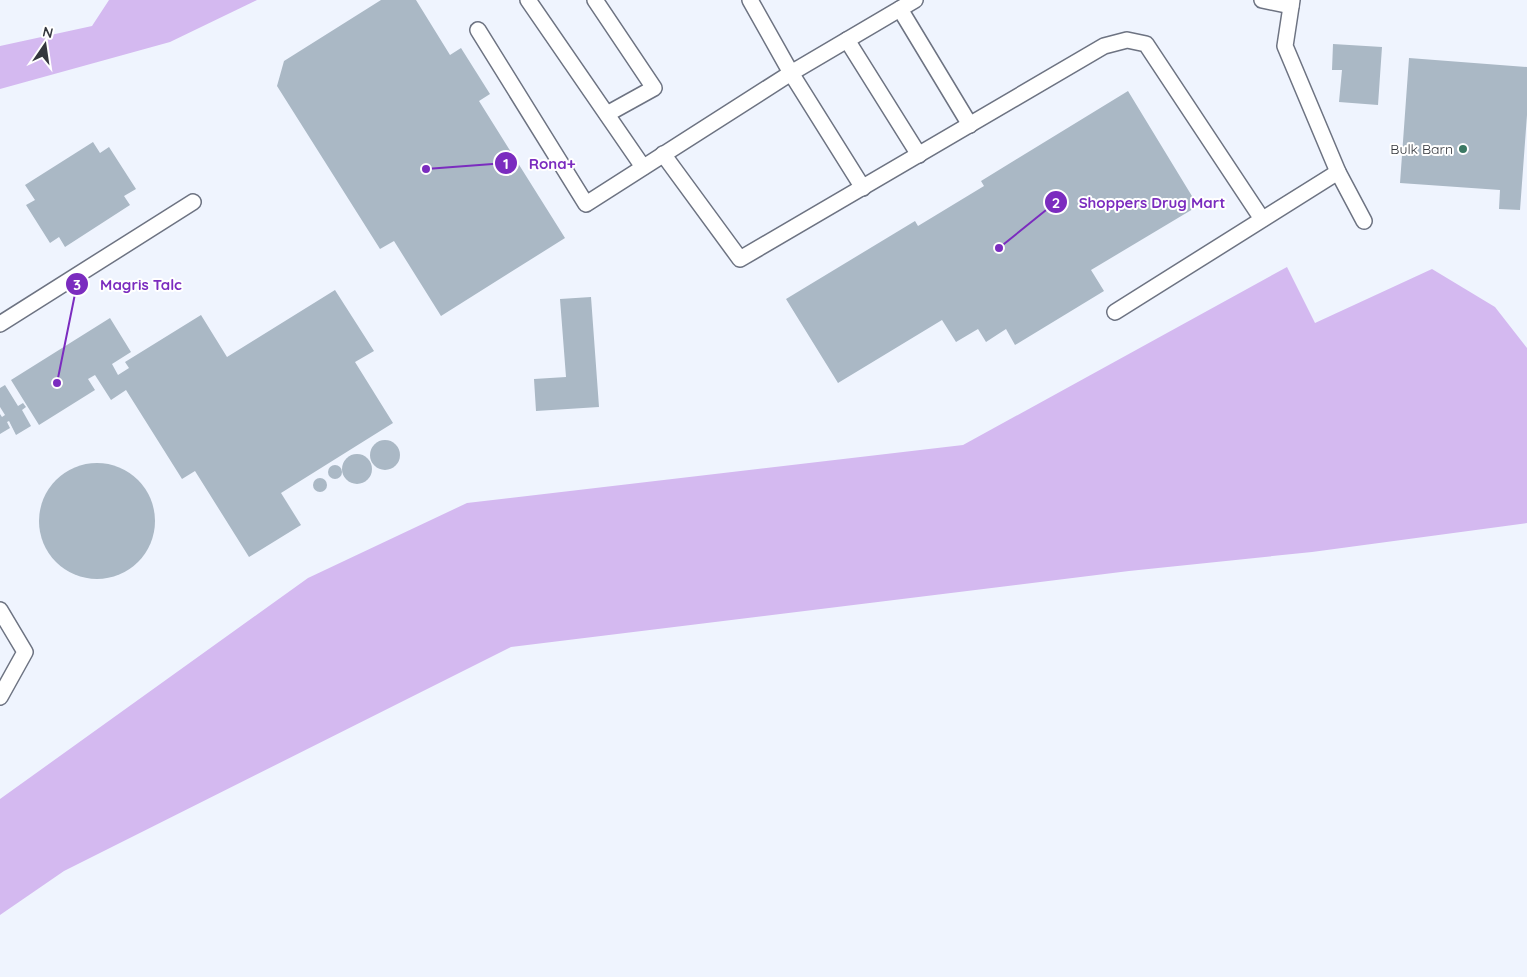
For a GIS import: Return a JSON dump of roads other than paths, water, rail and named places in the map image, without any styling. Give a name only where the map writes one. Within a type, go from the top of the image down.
[{"type":"lane","points":[[528,0],[643,167]]},
{"type":"lane","points":[[595,0],[654,88],[607,114]]},
{"type":"lane","points":[[750,0],[790,73],[863,188]]},
{"type":"lane","points":[[478,30],[586,204],[790,73],[916,0]]},
{"type":"lane","points":[[1262,0],[1292,3],[1286,46],[1338,172],[1364,221]]},
{"type":"lane","points":[[900,9],[970,125]]},
{"type":"lane","points":[[848,40],[918,155]]},
{"type":"lane","points":[[663,154],[740,259],[1104,46],[1127,40],[1146,44],[1262,220]]},
{"type":"lane","points":[[1114,312],[1338,172]]},
{"type":"lane","points":[[0,324],[193,202]]},
{"type":"lane","points":[[0,610],[26,652],[0,697]]},
{"type":"place","name":"Bulk Barn","points":[[1463,149]]},
{"type":"place","name":"Rona+","points":[[426,169]]},
{"type":"place","name":"Shoppers Drug Mart","points":[[999,248]]},
{"type":"place","name":"Magris Talc","points":[[57,383]]}]
